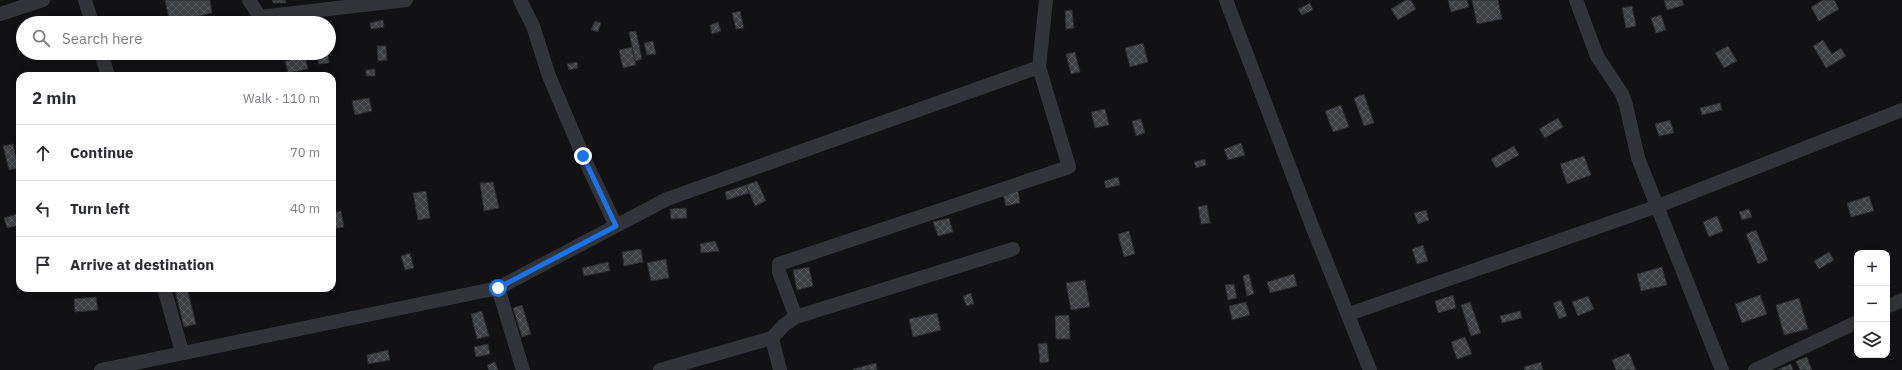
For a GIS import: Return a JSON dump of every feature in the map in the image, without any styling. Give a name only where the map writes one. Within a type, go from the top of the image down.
[{"type":"street","points":[[0,14],[43,0]]},
{"type":"street","points":[[85,0],[90,16]]},
{"type":"street","points":[[249,0],[259,16]]},
{"type":"street","points":[[269,16],[406,0]]},
{"type":"street","points":[[520,0],[532,26],[549,76],[583,156],[616,226]]},
{"type":"street","points":[[796,317],[779,272],[779,264],[1069,167],[1039,67],[1046,0]]},
{"type":"street","points":[[1226,0],[1312,226],[1349,314],[1370,370]]},
{"type":"street","points":[[1576,0],[1597,56],[1624,99],[1638,158],[1722,370]]},
{"type":"street","points":[[103,60],[107,72]]},
{"type":"street","points":[[101,370],[182,352],[498,288],[667,199],[1039,67]]},
{"type":"street","points":[[1349,314],[1658,206],[1902,110]]},
{"type":"street","points":[[660,370],[772,338],[784,325],[796,317],[1013,249]]},
{"type":"street","points":[[498,288],[523,370]]},
{"type":"street","points":[[165,292],[182,352]]},
{"type":"street","points":[[1890,306],[1902,300]]},
{"type":"street","points":[[1756,370],[1854,323]]},
{"type":"street","points":[[772,338],[780,370]]},
{"type":"building","points":[[165,0],[210,0],[212,13],[199,16],[168,16]]},
{"type":"building","points":[[272,0],[285,0],[286,3],[273,3]]},
{"type":"building","points":[[1406,0],[1411,0],[1416,9],[1398,20],[1391,9]]},
{"type":"building","points":[[1448,0],[1467,0],[1469,7],[1451,12]]},
{"type":"building","points":[[1472,0],[1498,0],[1502,19],[1477,24]]},
{"type":"building","points":[[1664,0],[1682,0],[1684,5],[1667,10]]},
{"type":"building","points":[[1823,0],[1834,0],[1839,9],[1819,21],[1811,7]]},
{"type":"building","points":[[1310,3],[1313,10],[1302,15],[1298,9]]},
{"type":"building","points":[[1632,6],[1636,26],[1626,28],[1622,8]]},
{"type":"building","points":[[1072,10],[1074,28],[1066,29],[1065,11]]},
{"type":"building","points":[[740,11],[744,28],[736,29],[732,13]]},
{"type":"building","points":[[1661,15],[1666,30],[1656,33],[1651,18]]},
{"type":"building","points":[[383,20],[384,27],[371,29],[370,23]]},
{"type":"building","points":[[595,21],[601,23],[598,32],[591,30]]},
{"type":"building","points":[[718,22],[721,31],[712,34],[710,25]]},
{"type":"building","points":[[636,31],[642,59],[635,61],[629,32]]},
{"type":"building","points":[[1823,40],[1832,54],[1841,48],[1846,56],[1826,68],[1813,46]]},
{"type":"building","points":[[653,41],[656,54],[647,55],[644,43]]},
{"type":"building","points":[[1143,43],[1148,62],[1130,67],[1125,48]]},
{"type":"building","points":[[377,46],[386,46],[387,60],[378,61]]},
{"type":"building","points":[[1728,46],[1737,61],[1724,68],[1715,53]]},
{"type":"building","points":[[632,47],[636,65],[623,68],[619,50]]},
{"type":"building","points":[[1075,52],[1080,72],[1071,74],[1066,54]]},
{"type":"building","points":[[306,60],[308,69],[288,72],[285,61]]},
{"type":"building","points":[[318,60],[329,60],[329,63],[319,64]]},
{"type":"building","points":[[577,62],[578,68],[569,70],[567,64]]},
{"type":"building","points":[[375,69],[375,76],[366,76],[366,70]]},
{"type":"building","points":[[1364,94],[1374,123],[1364,126],[1354,98]]},
{"type":"building","points":[[369,98],[372,111],[355,115],[352,101]]},
{"type":"building","points":[[1720,103],[1722,110],[1702,115],[1700,108]]},
{"type":"building","points":[[1341,105],[1349,127],[1333,132],[1325,111]]},
{"type":"building","points":[[1105,109],[1109,125],[1095,128],[1091,112]]},
{"type":"building","points":[[1558,118],[1563,127],[1545,138],[1539,129]]},
{"type":"building","points":[[1141,119],[1145,133],[1136,136],[1132,121]]},
{"type":"building","points":[[1670,120],[1674,133],[1659,136],[1655,124]]},
{"type":"building","points":[[1241,143],[1245,155],[1228,160],[1224,149]]},
{"type":"building","points":[[13,144],[16,158],[16,168],[9,170],[3,146]]},
{"type":"building","points":[[1514,146],[1519,155],[1496,168],[1491,159]]},
{"type":"building","points":[[1584,156],[1591,175],[1567,184],[1560,164]]},
{"type":"building","points":[[1205,159],[1206,165],[1196,168],[1194,162]]},
{"type":"building","points":[[1118,177],[1120,185],[1106,188],[1104,181]]},
{"type":"building","points":[[757,181],[766,201],[755,206],[746,185]]},
{"type":"building","points":[[493,182],[499,208],[484,211],[480,183]]},
{"type":"building","points":[[746,185],[749,193],[727,200],[725,192]]},
{"type":"building","points":[[426,191],[430,218],[418,220],[413,193]]},
{"type":"building","points":[[1018,191],[1020,203],[1006,206],[1003,194]]},
{"type":"building","points":[[1869,196],[1874,211],[1851,217],[1847,203]]},
{"type":"building","points":[[1207,205],[1210,223],[1201,224],[1198,207]]},
{"type":"building","points":[[686,208],[687,218],[671,219],[670,209]]},
{"type":"building","points":[[1749,209],[1752,217],[1742,220],[1739,212]]},
{"type":"building","points":[[1426,210],[1429,220],[1418,224],[1414,213]]},
{"type":"building","points":[[341,211],[344,227],[336,228],[336,212]]},
{"type":"building","points":[[16,214],[16,226],[7,228],[4,218]]},
{"type":"building","points":[[1717,216],[1723,231],[1709,237],[1703,222]]},
{"type":"building","points":[[949,218],[953,232],[938,236],[933,222]]},
{"type":"building","points":[[1756,230],[1768,260],[1758,264],[1746,234]]},
{"type":"building","points":[[1129,231],[1135,254],[1124,257],[1118,234]]},
{"type":"building","points":[[715,241],[719,251],[701,253],[700,244]]},
{"type":"building","points":[[1423,245],[1428,261],[1417,264],[1412,249]]},
{"type":"building","points":[[641,249],[643,262],[624,266],[622,252]]},
{"type":"building","points":[[1829,252],[1834,260],[1819,269],[1814,261]]},
{"type":"building","points":[[410,253],[414,268],[405,270],[401,256]]},
{"type":"building","points":[[666,259],[669,278],[651,281],[647,263]]},
{"type":"building","points":[[608,262],[610,271],[584,276],[582,268]]},
{"type":"building","points":[[809,267],[813,286],[797,290],[793,270]]},
{"type":"building","points":[[1662,267],[1667,285],[1641,291],[1637,274]]},
{"type":"building","points":[[1249,274],[1254,294],[1247,296],[1243,276]]},
{"type":"building","points":[[1294,274],[1297,286],[1270,293],[1267,282]]},
{"type":"building","points":[[1085,280],[1090,307],[1071,310],[1066,283]]},
{"type":"building","points":[[1234,284],[1237,298],[1228,300],[1225,285]]},
{"type":"building","points":[[175,292],[188,292],[196,324],[184,327]]},
{"type":"building","points":[[971,293],[974,304],[966,306],[963,296]]},
{"type":"building","points":[[1453,295],[1456,308],[1438,313],[1435,301]]},
{"type":"building","points":[[1760,295],[1767,314],[1742,323],[1735,304]]},
{"type":"building","points":[[1588,296],[1594,309],[1578,316],[1572,302]]},
{"type":"building","points":[[96,297],[98,310],[75,312],[74,299]]},
{"type":"building","points":[[1799,298],[1808,329],[1784,335],[1776,305]]},
{"type":"building","points":[[1561,300],[1567,316],[1559,319],[1553,303]]},
{"type":"building","points":[[1246,302],[1250,315],[1232,320],[1229,306]]},
{"type":"building","points":[[1470,302],[1481,333],[1471,336],[1461,305]]},
{"type":"building","points":[[522,305],[531,334],[522,337],[513,308]]},
{"type":"building","points":[[482,311],[489,336],[477,339],[471,314]]},
{"type":"building","points":[[1520,311],[1522,318],[1502,323],[1500,316]]},
{"type":"building","points":[[937,313],[941,330],[913,337],[909,319]]},
{"type":"building","points":[[1069,315],[1070,339],[1056,339],[1055,316]]},
{"type":"building","points":[[1465,337],[1472,354],[1457,359],[1451,342]]},
{"type":"building","points":[[1047,343],[1049,362],[1040,363],[1038,344]]},
{"type":"building","points":[[488,344],[490,354],[476,357],[474,347]]},
{"type":"building","points":[[388,350],[390,360],[368,364],[367,355]]},
{"type":"building","points":[[1629,353],[1636,370],[1616,370],[1612,360]]},
{"type":"building","points":[[1807,357],[1812,370],[1800,370],[1796,361]]},
{"type":"building","points":[[495,362],[498,370],[489,370],[487,365]]},
{"type":"building","points":[[1541,362],[1543,370],[1525,370],[1524,367]]},
{"type":"building","points":[[876,363],[877,370],[853,370],[853,369]]},
{"type":"building","points":[[1791,364],[1793,370],[1777,370]]},
{"type":"route","points":[[498,288],[616,226],[583,156]]}]
